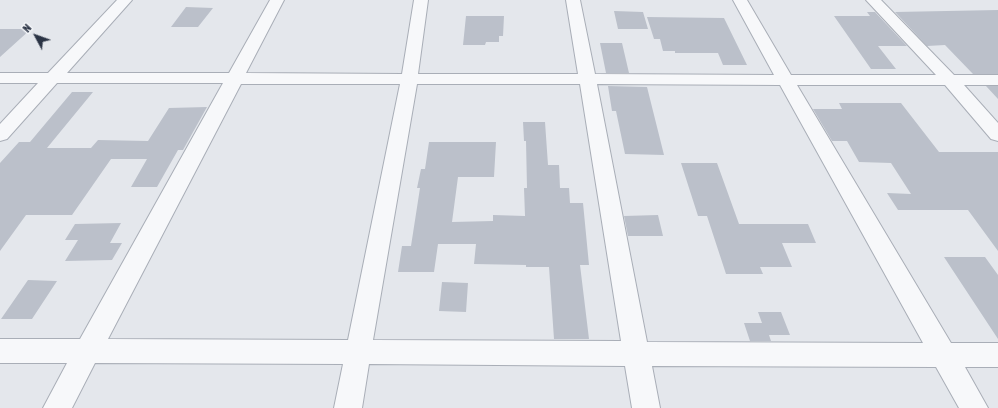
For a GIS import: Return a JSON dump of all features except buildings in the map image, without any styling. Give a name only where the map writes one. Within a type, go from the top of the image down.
[{"type":"street","points":[[0,135],[125,0]]},
{"type":"street","points":[[57,408],[233,79],[277,0]]},
{"type":"street","points":[[348,408],[410,79],[421,0]]},
{"type":"street","points":[[572,0],[588,79],[646,408]]},
{"type":"street","points":[[740,0],[974,408]]},
{"type":"street","points":[[874,0],[951,81],[998,135]]},
{"type":"street","points":[[0,78],[998,80]]},
{"type":"street","points":[[0,351],[998,355]]}]
